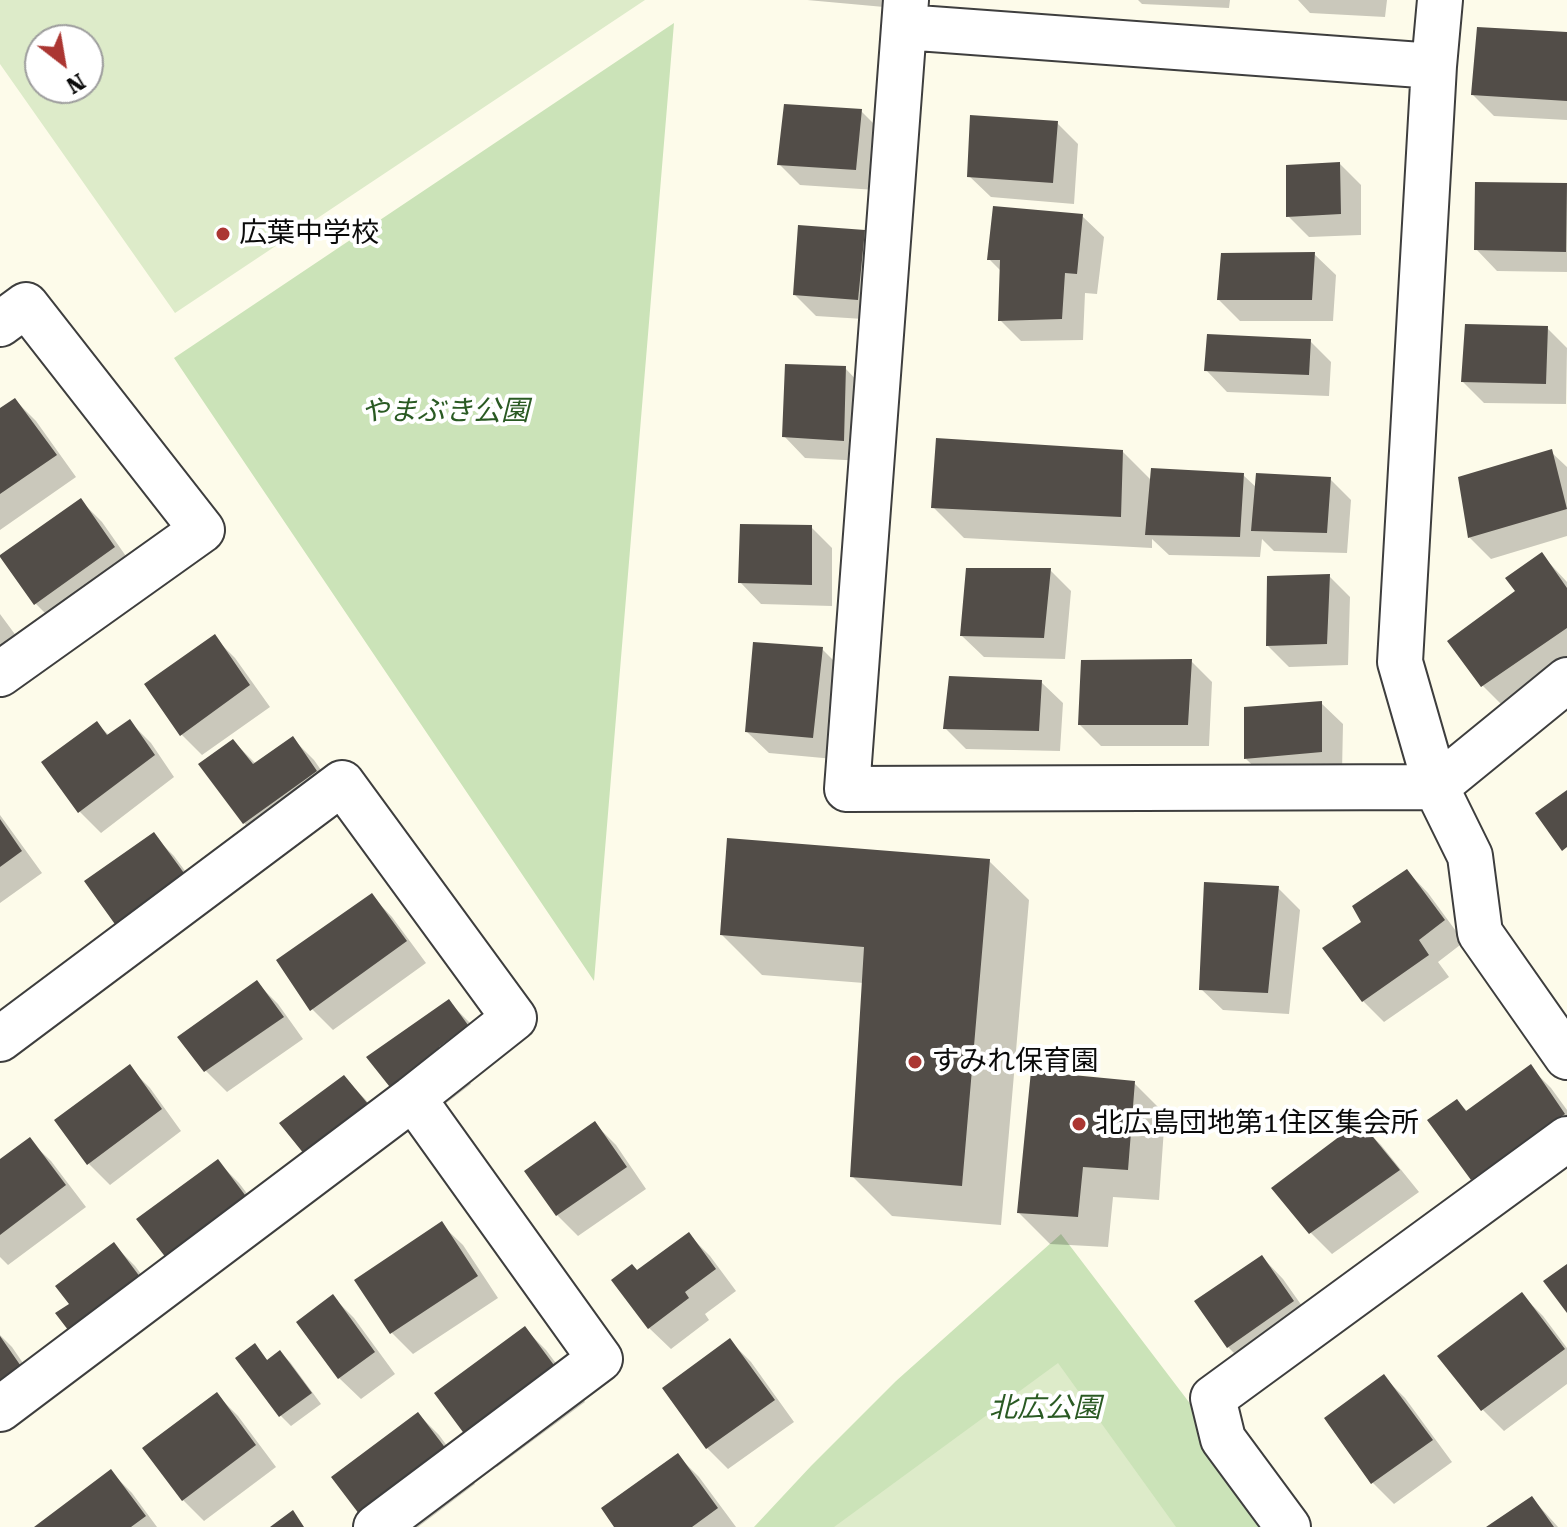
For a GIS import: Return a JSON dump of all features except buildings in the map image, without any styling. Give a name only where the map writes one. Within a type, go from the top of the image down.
[{"type":"street","points":[[1440,0],[1400,662],[1436,787],[1470,856],[1480,933],[1567,1057]]},
{"type":"street","points":[[1434,66],[905,14],[847,789],[1436,787],[1567,680]]},
{"type":"street","points":[[0,324],[26,305],[202,530],[0,674]]},
{"type":"street","points":[[0,1039],[342,783],[514,1018],[413,1098],[0,1409]]},
{"type":"street","points":[[376,1527],[600,1359],[413,1098]]},
{"type":"street","points":[[1288,1527],[1223,1439],[1213,1398],[1567,1139]]},
{"type":"green space","name":"広葉中学校","points":[[0,0],[645,0],[175,313],[28,104],[104,104],[104,24],[24,24],[24,98],[0,64]]},
{"type":"green space","name":"やまぶき公園","points":[[674,23],[594,981],[174,358]]},
{"type":"green space","name":"北広公園","points":[[1061,1234],[1284,1527],[754,1527],[896,1381]]},
{"type":"green space","points":[[1058,1363],[1176,1527],[834,1527]]},
{"type":"place","name":"広葉中学校","points":[[223,234]]},
{"type":"place","name":"すみれ保育園","points":[[915,1062]]},
{"type":"place","name":"北広島団地第1住区集会所","points":[[1079,1124]]}]
